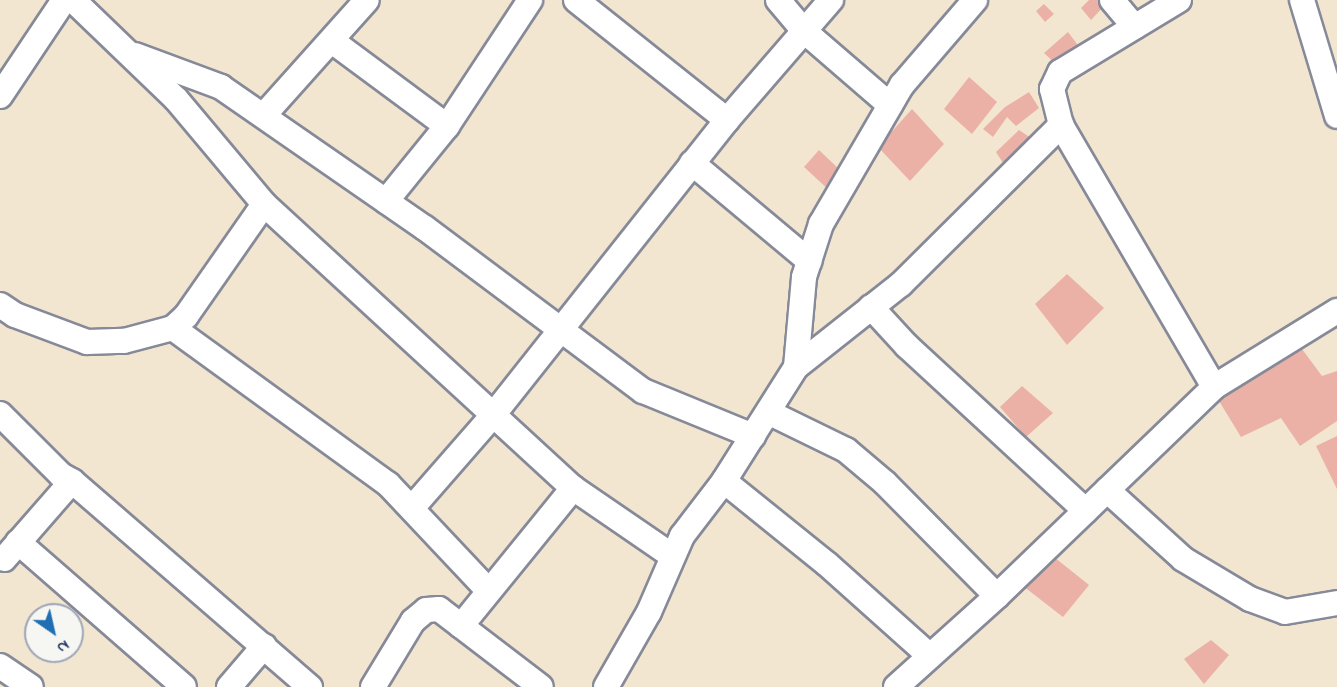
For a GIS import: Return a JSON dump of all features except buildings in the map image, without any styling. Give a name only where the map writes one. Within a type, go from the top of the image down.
[{"type":"street","points":[[0,96],[64,0]]},
{"type":"street","points":[[73,0],[176,99],[264,204],[573,488],[671,555]]},
{"type":"street","points":[[264,116],[367,0]]},
{"type":"street","points":[[386,201],[447,126],[530,0]]},
{"type":"street","points":[[576,0],[727,120]]},
{"type":"street","points":[[778,0],[803,30],[890,105]]},
{"type":"street","points":[[412,508],[494,414],[727,120],[831,0]]},
{"type":"street","points":[[796,367],[798,315],[809,261],[821,224],[890,105],[975,0]]},
{"type":"street","points":[[1112,0],[1135,27]]},
{"type":"street","points":[[1179,0],[1060,72],[1053,80],[1061,125],[1214,387]]},
{"type":"street","points":[[1302,0],[1337,116]]},
{"type":"street","points":[[332,40],[447,126]]},
{"type":"street","points":[[127,52],[221,87],[386,201],[643,391],[753,436]]},
{"type":"street","points":[[606,687],[649,612],[671,555],[770,413],[796,367],[901,284],[1061,125]]},
{"type":"street","points":[[692,163],[809,261]]},
{"type":"street","points":[[0,304],[15,315],[87,342],[124,341],[172,328],[186,316],[264,204]]},
{"type":"street","points":[[871,307],[907,346],[1086,511]]},
{"type":"street","points":[[896,687],[997,596],[1214,387],[1337,311]]},
{"type":"street","points":[[172,328],[312,426],[412,508],[489,591]]},
{"type":"street","points":[[770,413],[846,450],[885,483],[997,596]]},
{"type":"street","points":[[0,414],[61,476],[72,481],[310,687]]},
{"type":"street","points":[[72,481],[6,555],[184,687]]},
{"type":"street","points":[[724,481],[827,564],[930,656]]},
{"type":"street","points":[[461,626],[573,488]]},
{"type":"street","points":[[1107,490],[1183,559],[1250,598],[1285,612],[1337,603]]},
{"type":"street","points":[[373,687],[412,621],[426,610],[439,609],[541,687]]},
{"type":"street","points":[[229,687],[264,646]]},
{"type":"street","points":[[0,666],[31,687]]}]
